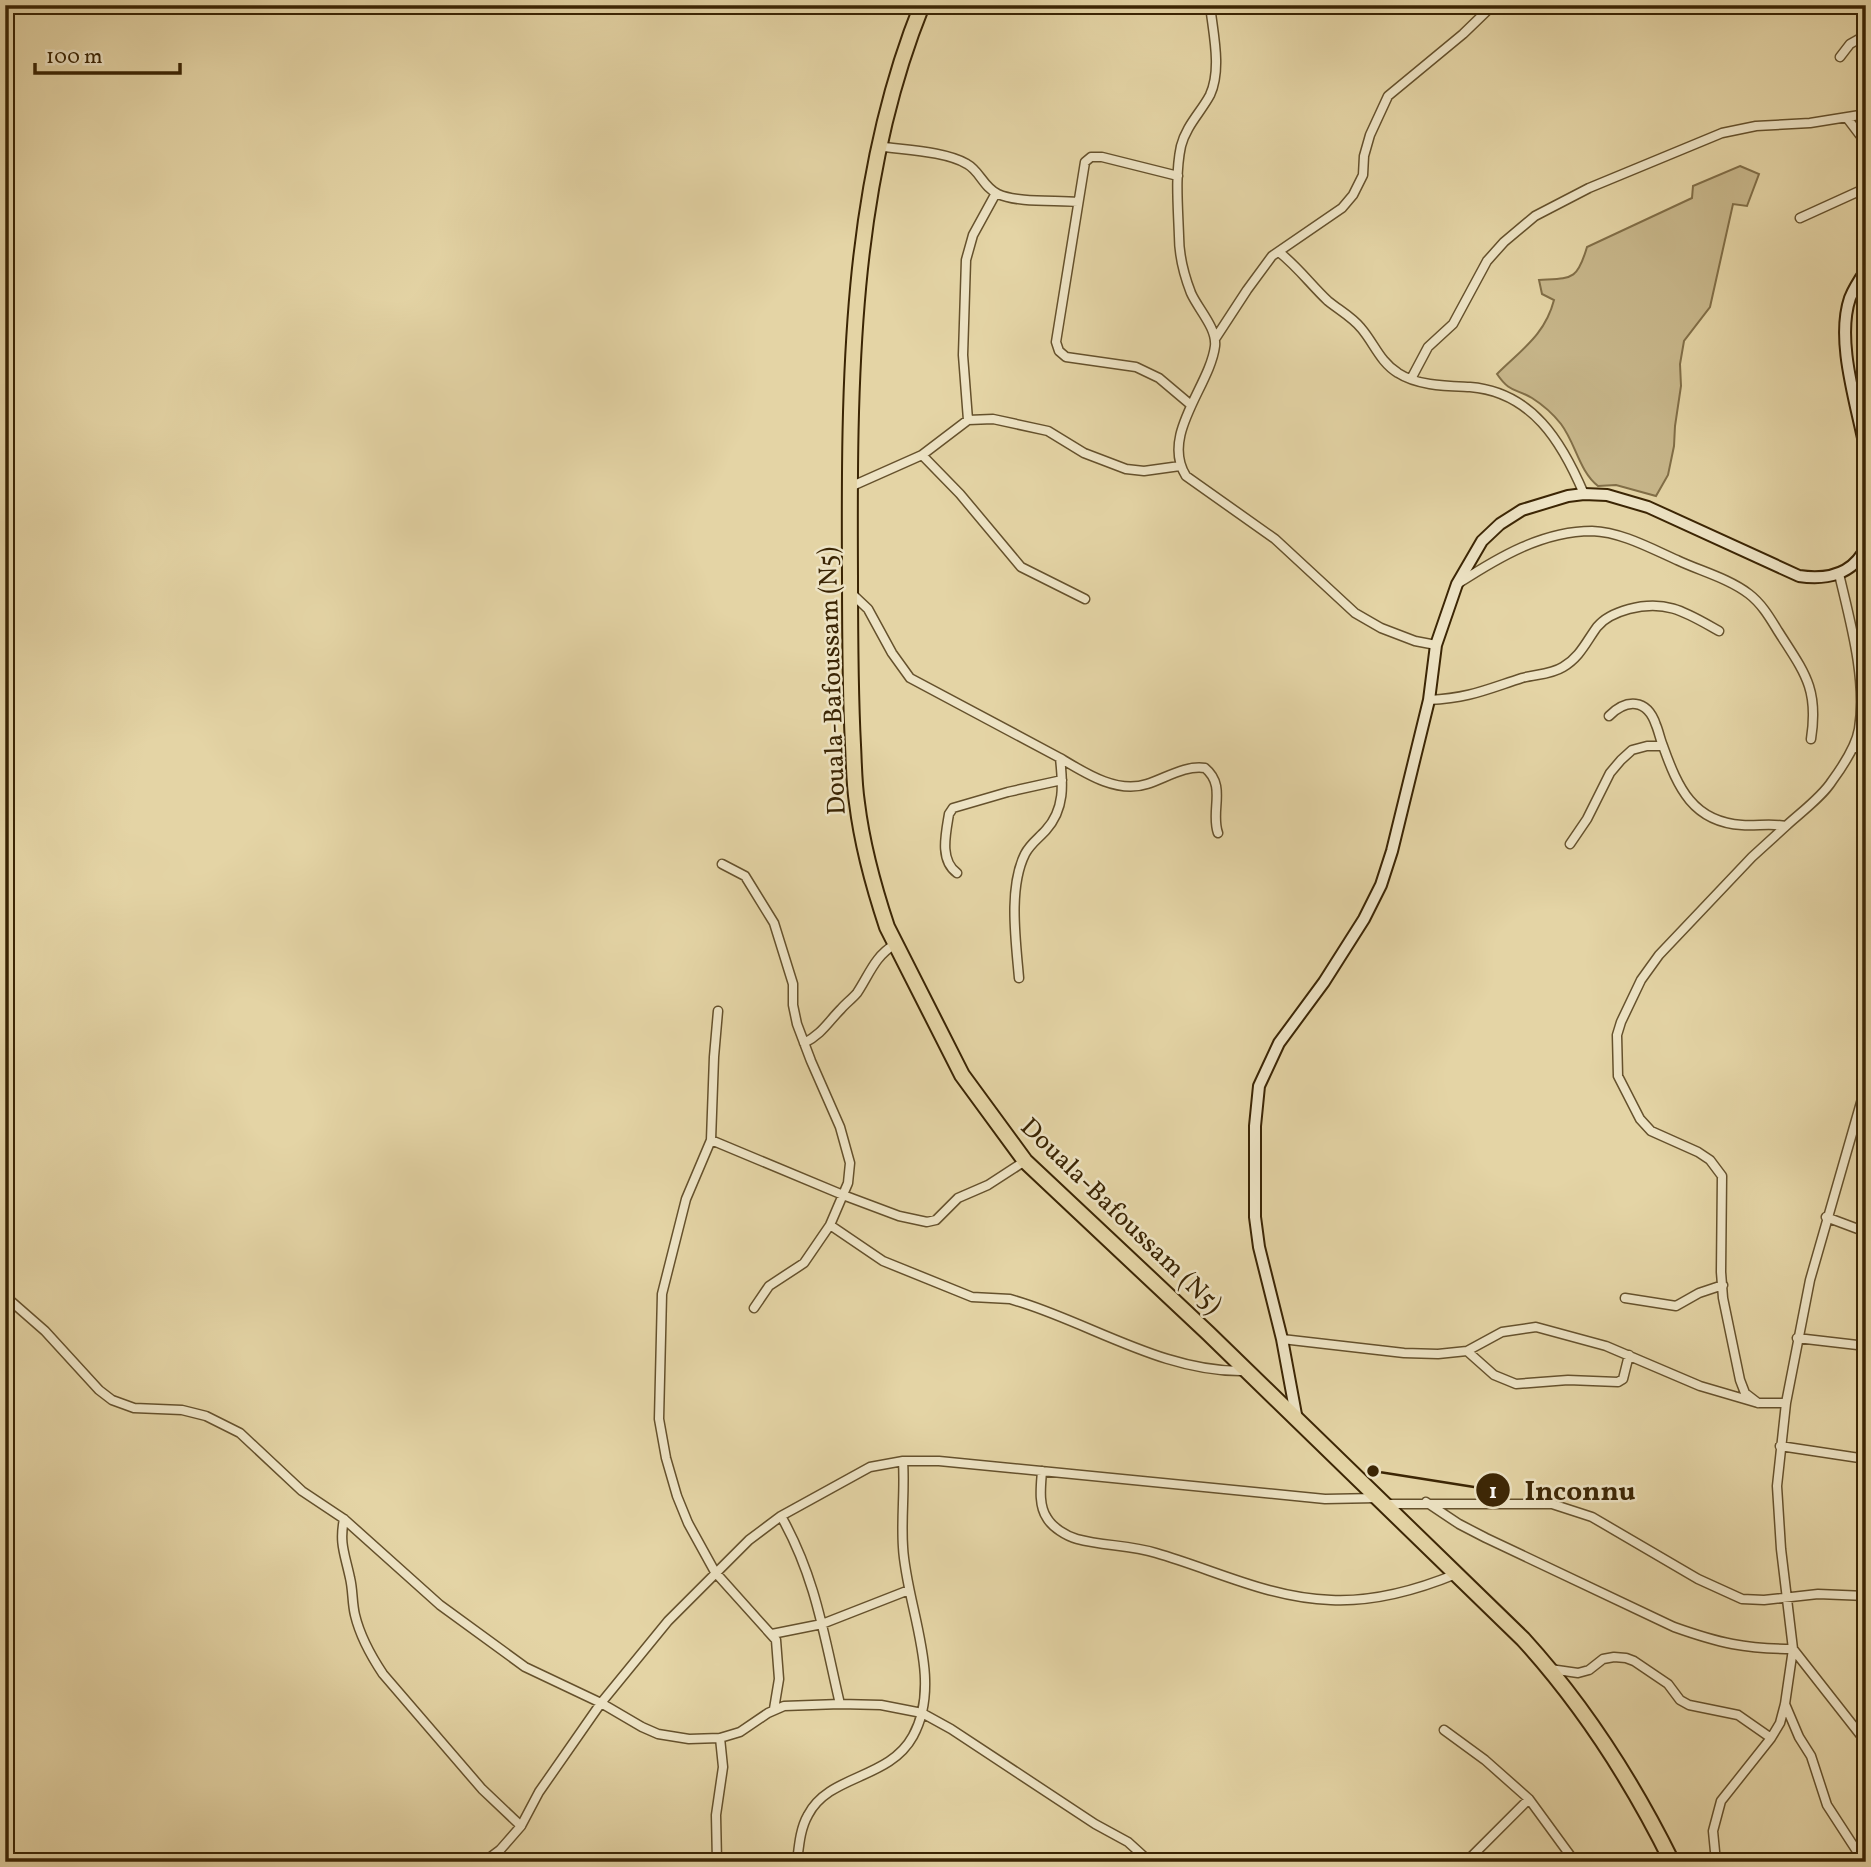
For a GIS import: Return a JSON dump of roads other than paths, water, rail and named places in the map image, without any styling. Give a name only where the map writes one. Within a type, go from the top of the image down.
[{"type":"highway","name":"Douala-Bafoussam (N5)","points":[[922,5],[891,91],[877,146],[865,226],[852,377],[850,669],[856,802],[879,903],[894,945],[961,1075],[1025,1161],[1523,1639],[1550,1669],[1608,1748],[1648,1814],[1671,1862]]},
{"type":"street","points":[[1210,5],[1216,75],[1214,85],[1182,144],[1178,176],[1179,240],[1183,270],[1197,307],[1215,339]]},
{"type":"street","points":[[1436,645],[1415,641],[1381,628],[1355,613],[1275,538],[1186,476],[1180,466],[1179,441],[1212,356],[1215,339],[1262,267],[1342,208],[1353,195],[1363,175],[1364,156],[1370,135],[1388,96],[1463,34],[1493,5]]},
{"type":"street","points":[[1840,57],[1850,44],[1866,35]]},
{"type":"street","points":[[1411,379],[1428,347],[1453,324],[1486,261],[1535,216],[1589,188],[1722,133],[1756,125],[1810,123],[1866,114]]},
{"type":"street","points":[[1847,118],[1866,143]]},
{"type":"street","points":[[877,146],[964,162],[972,167],[984,184],[996,193],[1008,197],[1078,202]]},
{"type":"street","points":[[1178,176],[1102,157],[1091,157],[1085,162],[1056,342],[1059,351],[1066,357],[1136,367],[1159,378],[1191,405]]},
{"type":"street","points":[[1800,218],[1866,188]]},
{"type":"street","points":[[968,420],[963,355],[966,260],[973,235],[996,193]]},
{"type":"street","points":[[1279,252],[1297,265],[1330,303],[1360,327],[1389,367],[1411,379],[1496,392],[1524,407],[1556,438],[1574,468],[1584,494]]},
{"type":"street","points":[[1866,270],[1850,298],[1846,316],[1850,374],[1866,453]]},
{"type":"street","points":[[850,487],[922,455],[968,420],[993,419],[1048,431],[1084,453],[1126,468],[1144,471],[1180,466]]},
{"type":"street","points":[[922,455],[960,494],[1021,567],[1085,599]]},
{"type":"street","points":[[1298,1422],[1282,1339],[1259,1247],[1255,1217],[1255,1126],[1259,1086],[1279,1043],[1324,982],[1364,919],[1381,885],[1392,851],[1429,700],[1436,645],[1457,584],[1482,541],[1500,524],[1522,510],[1549,500],[1584,494],[1625,499],[1648,507],[1799,576],[1825,578],[1839,574],[1854,563],[1866,547]]},
{"type":"street","points":[[1457,584],[1499,556],[1555,537],[1589,531],[1630,539],[1723,579],[1759,603],[1802,666],[1813,696],[1811,739]]},
{"type":"street","points":[[1758,1403],[1745,1393],[1740,1381],[1723,1298],[1722,1176],[1704,1156],[1651,1131],[1640,1119],[1618,1076],[1617,1035],[1641,980],[1659,955],[1752,857],[1831,784],[1854,745],[1859,729],[1859,680],[1856,648],[1839,574]]},
{"type":"street","points":[[850,592],[868,609],[892,653],[910,678],[1098,778],[1133,788],[1187,770],[1205,768],[1215,780],[1217,788],[1214,816],[1218,833]]},
{"type":"street","points":[[1429,700],[1465,698],[1525,677],[1555,671],[1574,660],[1595,629],[1607,618],[1641,606],[1654,604],[1672,607],[1719,631]]},
{"type":"street","points":[[1609,716],[1623,705],[1638,704],[1646,708],[1656,724],[1682,791],[1707,817],[1722,823],[1755,826],[1772,823],[1786,826]]},
{"type":"street","points":[[1854,745],[1866,755]]},
{"type":"street","points":[[1570,844],[1610,774],[1621,760],[1632,750],[1663,746]]},
{"type":"street","points":[[1019,978],[1015,911],[1018,878],[1024,856],[1055,818],[1063,796],[1060,758]]},
{"type":"street","points":[[957,873],[948,865],[946,857],[949,814],[953,808],[1062,780]]},
{"type":"street","points":[[722,864],[745,876],[774,923],[793,984],[793,1005],[804,1042],[840,1127],[848,1152],[850,1174],[830,1225],[804,1263],[769,1286],[754,1308]]},
{"type":"street","points":[[804,1042],[825,1029],[855,995],[876,960],[894,945]]},
{"type":"street","points":[[718,1011],[711,1140],[686,1199],[662,1294],[659,1406],[666,1458],[688,1523],[715,1572],[772,1634],[777,1645],[779,1670],[774,1709]]},
{"type":"street","points":[[1716,1862],[1713,1830],[1721,1801],[1771,1738],[1780,1723],[1785,1704],[1793,1649],[1781,1549],[1777,1486],[1780,1446],[1797,1338],[1826,1217],[1866,1085]]},
{"type":"street","points":[[711,1140],[898,1216],[927,1222],[936,1220],[958,1198],[988,1185],[1025,1161]]},
{"type":"street","points":[[1826,1217],[1866,1232]]},
{"type":"street","points":[[830,1225],[883,1261],[972,1297],[1010,1299],[1023,1303],[1105,1337],[1194,1366],[1245,1371]]},
{"type":"street","points":[[1625,1298],[1676,1306],[1699,1293],[1723,1285]]},
{"type":"street","points":[[5,1296],[45,1331],[99,1391],[112,1400],[134,1408],[182,1410],[206,1416],[240,1433],[302,1491],[344,1520],[427,1595],[526,1667],[658,1734],[689,1739],[720,1738],[740,1732],[774,1709],[784,1706],[881,1705],[922,1713],[962,1735],[1095,1824],[1128,1842],[1150,1862]]},
{"type":"street","points":[[1282,1339],[1404,1353],[1438,1354],[1467,1350],[1502,1332],[1536,1327],[1582,1338],[1629,1355],[1700,1387],[1758,1403],[1786,1403]]},
{"type":"street","points":[[1797,1338],[1866,1346]]},
{"type":"street","points":[[1467,1350],[1494,1375],[1516,1384],[1568,1380],[1618,1382],[1623,1379],[1629,1355]]},
{"type":"street","points":[[1780,1446],[1866,1459]]},
{"type":"street","points":[[484,1862],[500,1850],[521,1826],[539,1792],[601,1703],[668,1621],[715,1572],[749,1540],[781,1516],[870,1467],[903,1461],[939,1461],[1325,1499],[1552,1504],[1592,1517],[1698,1579],[1742,1598],[1787,1598],[1818,1594],[1866,1596]]},
{"type":"street","points":[[797,1862],[804,1824],[814,1806],[831,1790],[890,1761],[912,1737],[922,1713],[925,1685],[903,1546],[903,1461]]},
{"type":"street","points":[[1042,1471],[1042,1506],[1047,1519],[1061,1532],[1075,1539],[1156,1553],[1260,1589],[1298,1597],[1332,1600],[1365,1598],[1415,1590],[1456,1574]]},
{"type":"street","points":[[1426,1502],[1468,1529],[1701,1637],[1744,1648],[1793,1649]]},
{"type":"street","points":[[781,1516],[796,1542],[811,1580],[840,1704]]},
{"type":"street","points":[[344,1520],[341,1535],[342,1554],[350,1578],[354,1614],[374,1660],[482,1789],[521,1826]]},
{"type":"street","points":[[772,1634],[822,1624],[909,1590]]},
{"type":"street","points":[[1793,1649],[1866,1742]]},
{"type":"street","points":[[1550,1669],[1578,1673],[1589,1671],[1603,1659],[1614,1657],[1634,1661],[1668,1684],[1680,1700],[1689,1705],[1738,1715],[1771,1738]]},
{"type":"street","points":[[1785,1704],[1799,1737],[1811,1756],[1827,1805],[1864,1862]]},
{"type":"street","points":[[1444,1730],[1485,1760],[1529,1799],[1575,1862]]},
{"type":"street","points":[[717,1862],[716,1815],[723,1767],[720,1738]]},
{"type":"street","points":[[1466,1862],[1529,1799]]},
{"type":"place","name":"Inconnu","points":[[1373,1471]]}]
